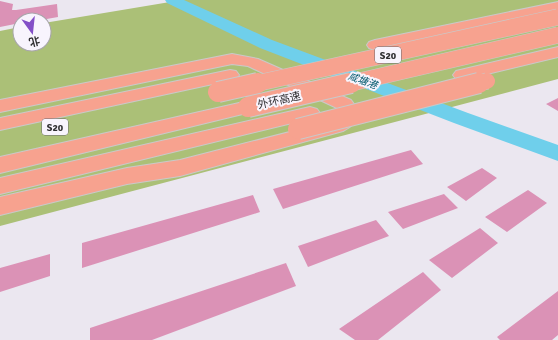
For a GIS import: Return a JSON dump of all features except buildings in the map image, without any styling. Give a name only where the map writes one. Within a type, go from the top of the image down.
[{"type":"highway","points":[[0,124],[558,6]]},
{"type":"highway","name":"外环高速","points":[[0,139],[558,17]]},
{"type":"highway","name":"外环高速","points":[[0,165],[558,35]]},
{"type":"highway","points":[[0,186],[310,113],[558,52]]},
{"type":"highway","points":[[0,106],[232,59],[252,62],[344,104],[350,111],[347,121],[336,127],[180,168],[127,176],[0,206]]},
{"type":"highway","points":[[127,176],[167,163],[558,63]]},
{"type":"highway","points":[[0,111],[135,89],[170,88]]},
{"type":"highway","points":[[60,173],[167,163]]},
{"type":"green space","points":[[182,0],[558,0],[558,79],[0,226],[0,31],[12,29],[12,52],[52,52],[52,22]]},
{"type":"waterway","name":"咸塘港","points":[[172,0],[266,44],[558,153]]}]
